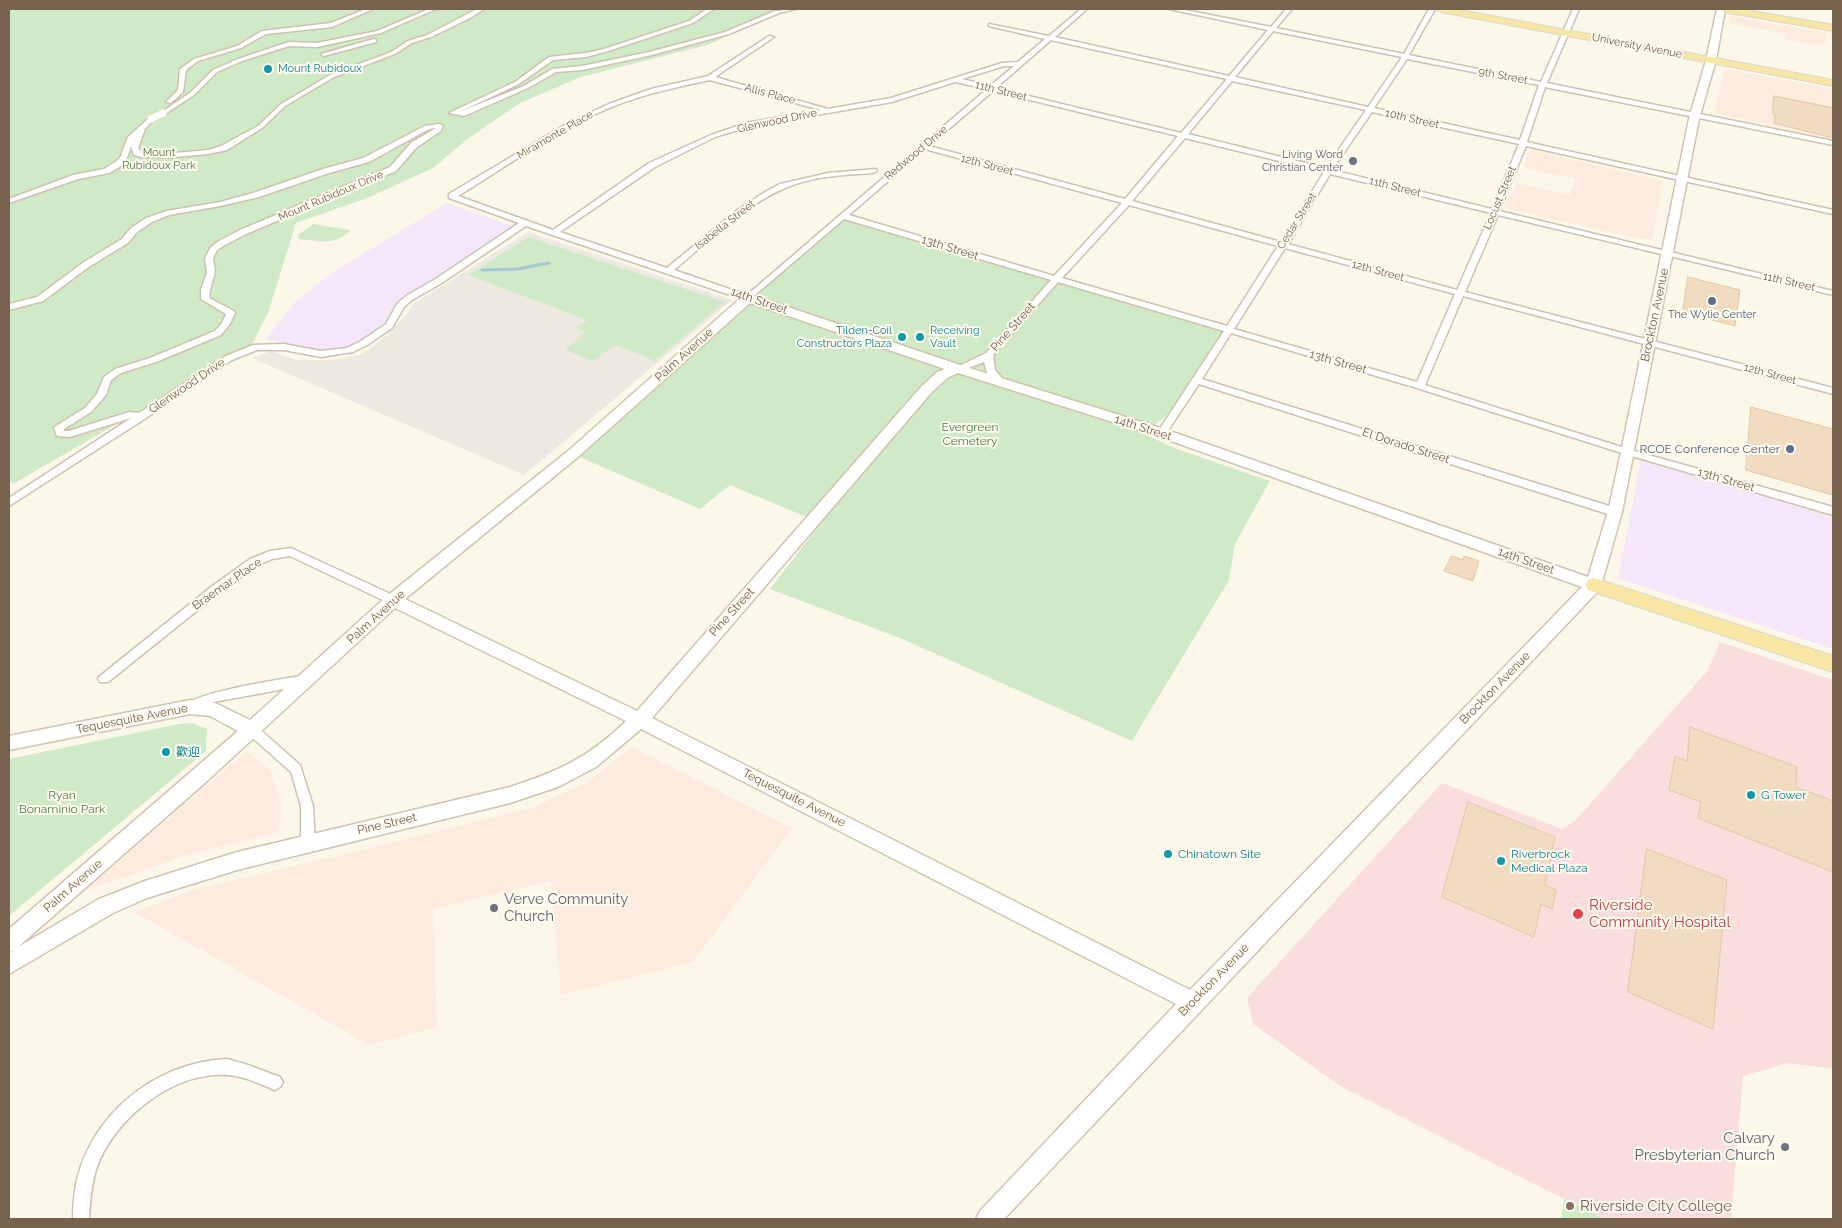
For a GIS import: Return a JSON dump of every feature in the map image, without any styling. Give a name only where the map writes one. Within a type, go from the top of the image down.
[{"type":"main road","name":"University Avenue","points":[[1441,9],[1833,82]]},
{"type":"main road","points":[[1723,9],[1833,28]]},
{"type":"main road","name":"14th Street","points":[[1594,585],[1833,664]]},
{"type":"street","points":[[9,201],[76,177],[106,171],[123,158],[130,138],[178,96],[182,86],[183,69],[196,60],[239,47],[264,32],[332,25],[370,9]]},
{"type":"street","points":[[157,116],[192,94],[215,71],[248,57],[290,44],[329,44],[379,32],[433,9]]},
{"type":"street","points":[[139,131],[134,148],[137,153],[142,155],[175,155],[208,152],[224,148],[260,127],[283,105],[332,76],[393,53],[410,42],[429,36],[481,9]]},
{"type":"street","points":[[710,9],[691,22],[606,50],[580,56],[551,58],[517,83],[452,113],[462,114],[526,88],[550,71],[587,67],[695,42],[727,33],[777,12],[792,9]]},
{"type":"street","name":"Redwood Drive","points":[[748,298],[1084,9]]},
{"type":"street","name":"9th Street","points":[[1172,9],[1833,143]]},
{"type":"street","name":"Pine Street","points":[[9,964],[106,906],[227,863],[510,795],[550,782],[588,764],[604,753],[639,720],[770,570],[809,521],[926,390],[942,376],[978,362],[989,355],[1055,280],[1127,203],[1289,9]]},
{"type":"street","name":"Cedar Street","points":[[1162,433],[1230,330],[1328,171],[1405,57],[1432,9]]},
{"type":"street","name":"Locust Street","points":[[1420,386],[1494,212],[1522,144],[1543,84],[1576,9]]},
{"type":"street","name":"Brockton Avenue","points":[[988,1219],[1193,1002],[1594,585],[1615,512],[1696,114],[1723,9]]},
{"type":"street","name":"10th Street","points":[[991,25],[1833,212]]},
{"type":"street","points":[[324,54],[386,37],[400,30],[396,26]]},
{"type":"street","name":"Miramonte Place","points":[[452,196],[570,124],[611,105],[653,90],[710,78],[771,37]]},
{"type":"street","name":"Glenwood Drive","points":[[554,233],[652,165],[684,149],[746,126],[892,100],[1004,64],[1021,64]]},
{"type":"street","name":"Allis Place","points":[[710,78],[761,90],[829,110]]},
{"type":"street","name":"11th Street","points":[[957,80],[1833,293]]},
{"type":"street","name":"Mount Rubidoux Drive","points":[[9,307],[40,299],[87,264],[125,241],[134,230],[149,220],[167,214],[256,195],[326,171],[366,160],[427,127],[440,126],[439,130],[414,145],[393,169],[242,232],[214,249],[209,258],[212,277],[204,293],[205,299],[212,304],[225,307],[231,313],[226,324],[218,332],[153,360],[118,371],[107,379],[101,395],[88,410],[59,428],[60,434],[70,434],[129,415],[143,416]]},
{"type":"street","name":"12th Street","points":[[924,147],[1460,293],[1833,391]]},
{"type":"street","name":"Isabella Street","points":[[670,270],[754,202],[782,187],[823,175],[873,171]]},
{"type":"street","name":"14th Street","points":[[452,196],[554,233],[670,270],[958,369],[1162,433],[1594,585]]},
{"type":"street","name":"13th Street","points":[[842,216],[1420,386],[1628,452],[1833,512]]},
{"type":"street","name":"Glenwood Drive","points":[[9,502],[229,358],[256,347],[284,347],[321,354],[334,354],[350,350],[364,343],[389,326],[400,306],[409,298],[437,282],[525,223]]},
{"type":"street","name":"Palm Avenue","points":[[9,942],[200,776],[393,600],[573,454],[748,298]]},
{"type":"street","points":[[989,355],[989,369],[1000,382]]},
{"type":"street","name":"El Dorado Street","points":[[1197,380],[1615,512]]},
{"type":"street","name":"Braemar Place","points":[[104,679],[214,590],[254,562],[270,555],[291,552],[393,600]]},
{"type":"street","name":"Tequesquite Avenue","points":[[393,600],[639,720],[1193,1002]]},
{"type":"street","points":[[190,707],[206,699],[306,680]]},
{"type":"street","name":"Tequesquite Avenue","points":[[9,743],[190,707],[213,709],[251,729]]},
{"type":"street","points":[[251,729],[296,769],[307,806],[308,843]]},
{"type":"street","points":[[81,1219],[83,1193],[89,1166],[106,1136],[125,1112],[148,1091],[171,1078],[193,1070],[228,1067],[275,1082]]},
{"type":"shaded area","points":[[1731,16],[1827,33],[1826,42],[1819,46],[1785,39],[1786,34],[1729,23]]},
{"type":"shaded area","points":[[1724,70],[1833,89],[1833,139],[1716,113]]},
{"type":"shaded area","points":[[1529,150],[1661,180],[1662,188],[1652,239],[1641,239],[1504,208],[1517,183],[1569,195],[1574,185],[1575,179],[1526,168],[1524,165]]},
{"type":"shaded area","points":[[447,203],[513,226],[408,295],[395,306],[387,320],[370,336],[356,345],[342,349],[322,351],[266,339],[295,302],[333,272]]},
{"type":"shaded area","points":[[528,232],[732,300],[524,475],[252,358],[271,351],[297,360],[330,360],[360,355],[382,340],[406,315],[413,304]]},
{"type":"shaded area","points":[[1641,460],[1833,517],[1833,649],[1618,578]]},
{"type":"shaded area","name":"Riverside Community Hospital","points":[[1720,642],[1833,680],[1833,1069],[1788,1063],[1743,1076],[1731,1219],[1604,1219],[1340,1086],[1253,1024],[1247,998],[1442,783],[1562,829],[1575,821],[1708,670]]},
{"type":"shaded area","points":[[632,747],[792,828],[693,962],[561,995],[551,881],[433,909],[437,1027],[369,1045],[134,912],[193,890],[534,807],[588,782]]},
{"type":"shaded area","points":[[247,751],[270,770],[282,803],[279,832],[187,855],[85,891]]},
{"type":"green space","name":"Mount Rubidoux Park","points":[[9,9],[818,9],[789,11],[778,14],[707,45],[581,77],[520,103],[469,138],[433,168],[367,198],[296,223],[268,313],[251,346],[13,484],[9,481]]},
{"type":"green space","name":"Evergreen Cemetery","points":[[845,214],[1228,329],[1182,397],[1167,415],[1144,434],[1177,449],[1270,481],[1235,544],[1229,580],[1132,741],[900,638],[770,589],[821,523],[730,485],[700,509],[577,456],[723,322]]},
{"type":"green space","points":[[313,224],[350,230],[343,236],[331,241],[299,239],[298,235]]},
{"type":"green space","points":[[528,237],[725,302],[655,361],[615,345],[593,361],[565,350],[586,332],[576,328],[587,320],[468,275]]},
{"type":"green space","name":"Ryan Bonaminio Park","points":[[192,723],[207,729],[206,751],[9,916],[9,759],[179,724]]},
{"type":"green space","name":"Riverside City College","points":[[1564,1199],[1604,1219],[1561,1219]]},
{"type":"building","points":[[1774,96],[1833,108],[1833,138],[1774,123]]},
{"type":"building","name":"The Wylie Center","points":[[1688,277],[1740,290],[1735,326],[1683,312]]},
{"type":"building","name":"RCOE Conference Center","points":[[1751,407],[1833,429],[1833,495],[1746,470]]},
{"type":"building","points":[[1452,556],[1463,560],[1464,556],[1479,561],[1473,581],[1444,571]]},
{"type":"building","name":"G Tower","points":[[1690,727],[1797,767],[1796,787],[1833,801],[1833,872],[1698,818],[1701,802],[1669,790],[1675,756],[1687,761]]},
{"type":"building","name":"Riverbrock Medical Plaza","points":[[1468,802],[1555,837],[1545,885],[1556,890],[1552,909],[1541,904],[1534,937],[1442,897]]},
{"type":"building","points":[[1647,849],[1727,880],[1713,1029],[1628,992]]},
{"type":"waterway","points":[[482,270],[517,269],[549,263]]},
{"type":"place","name":"Mount Rubidoux","points":[[268,69]]},
{"type":"place","name":"Living Word Christian Center","points":[[1353,161]]},
{"type":"place","name":"The Wylie Center","points":[[1712,301]]},
{"type":"place","name":"Tilden-Coil Constructors Plaza","points":[[902,337]]},
{"type":"place","name":"Receiving Vault","points":[[920,337]]},
{"type":"place","name":"RCOE Conference Center","points":[[1790,449]]},
{"type":"place","name":"歡迎","points":[[166,752]]},
{"type":"place","name":"G Tower","points":[[1751,795]]},
{"type":"place","name":"Chinatown Site","points":[[1168,854]]},
{"type":"place","name":"Riverbrock Medical Plaza","points":[[1501,861]]},
{"type":"place","name":"Verve Community Church","points":[[494,908]]},
{"type":"place","name":"Riverside Community Hospital","points":[[1578,914]]},
{"type":"place","name":"Calvary Presbyterian Church","points":[[1785,1147]]},
{"type":"place","name":"Riverside City College","points":[[1570,1206]]}]
